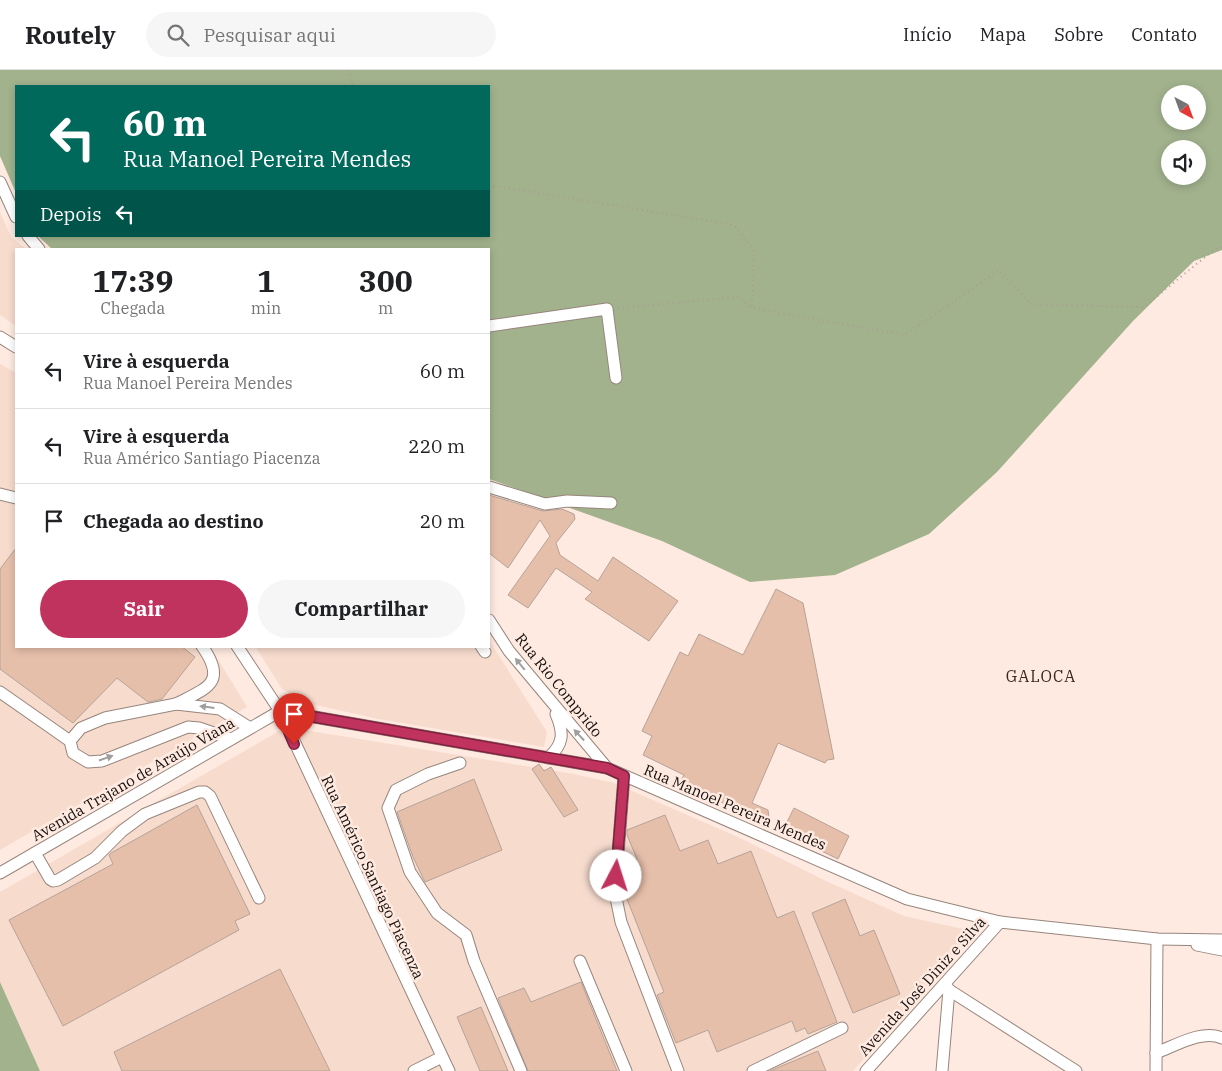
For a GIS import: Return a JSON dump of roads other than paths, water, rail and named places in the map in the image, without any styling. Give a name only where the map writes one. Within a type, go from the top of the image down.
[{"type":"street","points":[[0,182],[15,215]]},
{"type":"street","points":[[29,237],[38,248]]},
{"type":"street","points":[[490,326],[607,308],[616,378]]},
{"type":"street","points":[[0,337],[15,346]]},
{"type":"street","points":[[490,487],[545,504],[567,501],[611,503]]},
{"type":"street","points":[[0,494],[15,498]]},
{"type":"street","name":"Rua Rio Comprido","points":[[490,621],[510,651],[607,768]]},
{"type":"street","points":[[70,741],[81,728],[106,718],[176,704],[207,688],[214,675],[213,662],[203,648]]},
{"type":"street","name":"Rua Américo Santiago Piacenza","points":[[239,648],[280,711],[448,1071]]},
{"type":"street","points":[[0,692],[70,741],[73,753],[88,762],[102,761],[188,727],[199,728],[232,739]]},
{"type":"street","points":[[548,758],[558,749],[563,734],[551,702]]},
{"type":"street","points":[[176,704],[220,709],[250,728]]},
{"type":"street","name":"Avenida Trajano de Araújo Viana","points":[[0,873],[280,711]]},
{"type":"street","name":"Rua Manoel Pereira Mendes","points":[[280,711],[607,768],[907,898],[1000,922],[1157,939],[1222,940]]},
{"type":"street","points":[[460,763],[428,774],[396,790],[388,808],[410,872],[437,913],[466,935],[474,961],[521,1071]]},
{"type":"street","points":[[624,776],[615,893],[621,922],[678,1071]]},
{"type":"street","points":[[34,853],[50,879],[53,881],[58,880],[95,858],[122,831],[145,814],[199,792],[205,792],[210,796],[259,898]]},
{"type":"street","name":"Avenida José Diniz e Silva","points":[[866,1071],[947,986],[1000,922]]},
{"type":"street","points":[[1156,1071],[1157,939]]},
{"type":"street","name":"Rua Manoel Pereira Mendes","points":[[1173,940],[1222,950]]},
{"type":"street","points":[[580,961],[626,1071]]},
{"type":"street","points":[[942,1071],[947,986]]},
{"type":"street","points":[[947,986],[1076,1071]]},
{"type":"street","points":[[753,1071],[842,1028]]},
{"type":"street","points":[[1156,1053],[1200,1036],[1216,1035],[1222,1038]]},
{"type":"street","points":[[414,1071],[442,1057]]},
{"type":"district","name":"GALOCA","points":[[1041,676]]}]
